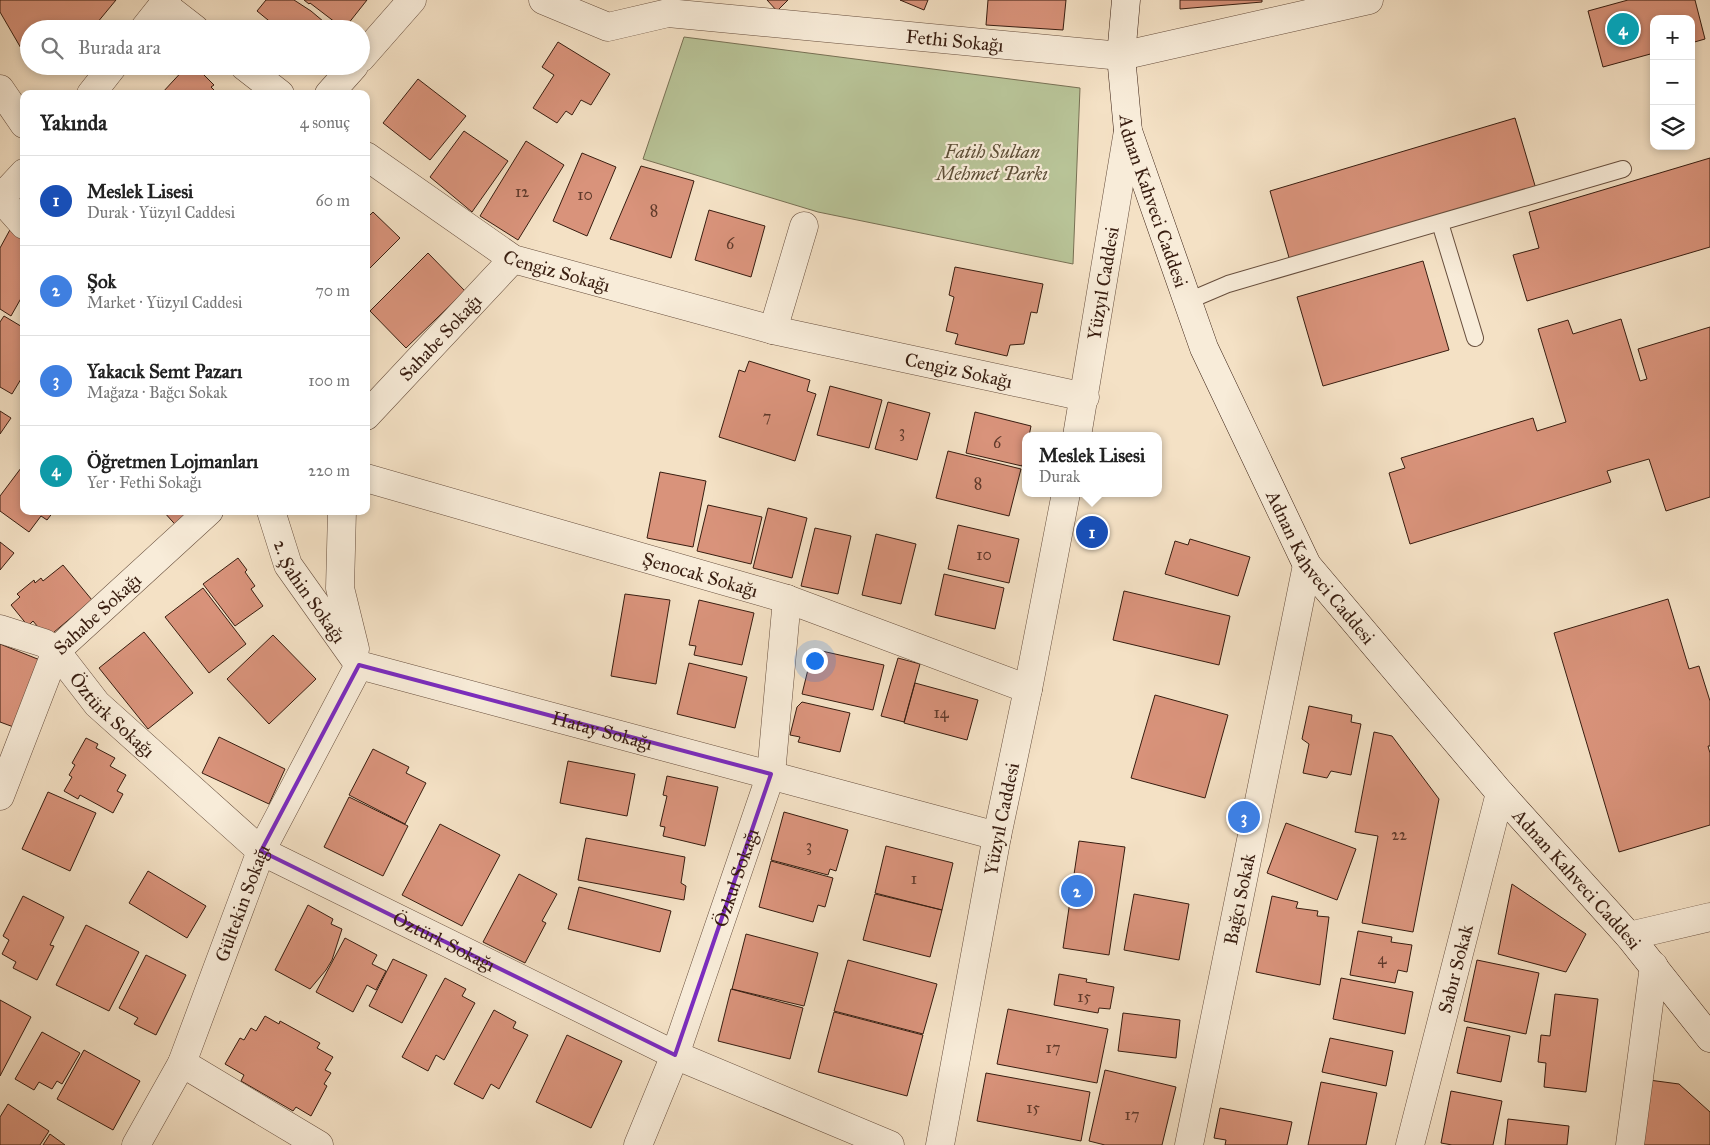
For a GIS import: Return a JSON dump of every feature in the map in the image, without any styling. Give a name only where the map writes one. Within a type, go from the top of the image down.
[{"type":"street","points":[[370,48],[412,0]]},
{"type":"street","name":"Fethi Sokağı","points":[[543,0],[608,27],[668,13],[1121,56],[1369,0]]},
{"type":"street","name":"Adnan Kahveci Caddesi","points":[[1126,0],[1121,56],[1128,131],[1204,348],[1307,565],[1500,793],[1629,936],[1710,1038]]},
{"type":"street","points":[[151,20],[165,2],[185,20]]},
{"type":"street","points":[[94,90],[106,75]]},
{"type":"street","points":[[256,75],[275,90]]},
{"type":"street","points":[[333,90],[346,75]]},
{"type":"street","points":[[0,89],[20,118]]},
{"type":"street","name":"Yüzyıl Caddesi","points":[[1079,432],[1128,131]]},
{"type":"street","name":"Cengiz Sokağı","points":[[370,159],[513,259],[773,330],[1085,397]]},
{"type":"street","points":[[20,177],[0,199],[20,221]]},
{"type":"street","points":[[773,330],[804,226]]},
{"type":"street","name":"Sahabe Sokağı","points":[[370,412],[513,259]]},
{"type":"street","name":"Şenocak Sokağı","points":[[370,479],[787,599],[1028,689]]},
{"type":"street","name":"Yüzyıl Caddesi","points":[[944,1144],[998,836],[1065,497]]},
{"type":"street","name":"Sahabe Sokağı","points":[[0,796],[56,651],[205,515]]},
{"type":"street","name":"2. Şahin Sokağı","points":[[272,515],[288,565],[359,665]]},
{"type":"street","points":[[342,515],[340,588],[359,665]]},
{"type":"street","name":"Bağcı Sokak","points":[[1189,1145],[1307,565]]},
{"type":"street","name":"Özkul Sokağı","points":[[638,1145],[675,1055],[771,774],[787,599]]},
{"type":"street","points":[[0,629],[44,642],[56,651]]},
{"type":"street","name":"Öztürk Sokağı","points":[[56,651],[97,704],[262,851],[675,1055],[890,1145]]},
{"type":"street","name":"Hatay Sokağı","points":[[359,665],[998,836]]},
{"type":"street","name":"Gültekin Sokağı","points":[[136,1145],[182,1063],[262,851],[359,665]]},
{"type":"street","name":"Sabır Sokak","points":[[1410,1145],[1500,793]]},
{"type":"street","points":[[1629,936],[1710,917]]},
{"type":"street","points":[[1630,1145],[1654,966]]},
{"type":"street","points":[[182,1063],[318,1145]]},
{"type":"lane","points":[[1188,301],[1228,284],[1623,168]]},
{"type":"lane","points":[[1440,223],[1475,338]]},
{"type":"highlighted area","points":[[359,665],[771,774],[675,1055],[261,851]]},
{"type":"green space","name":"Fatih Sultan Mehmet Parkı","points":[[684,37],[1080,88],[1073,264],[818,212],[643,159]]},
{"type":"building","points":[[0,0],[116,0],[99,20],[20,20],[20,46],[0,12]]},
{"type":"building","points":[[266,0],[294,0],[322,20],[268,20],[257,11]]},
{"type":"building","points":[[304,0],[367,0],[351,20],[332,20]]},
{"type":"building","points":[[767,0],[788,0],[777,11]]},
{"type":"building","points":[[900,0],[928,0],[924,10]]},
{"type":"building","points":[[988,0],[1066,0],[1063,30],[986,25]]},
{"type":"building","points":[[1180,0],[1262,0],[1262,2],[1180,9]]},
{"type":"building","points":[[1628,0],[1695,0],[1705,39],[1695,42],[1695,15],[1650,15],[1650,54],[1603,67],[1588,11]]},
{"type":"building","points":[[558,42],[610,74],[591,105],[581,100],[572,115],[566,111],[557,123],[533,108],[554,75],[542,67]]},
{"type":"building","points":[[179,75],[204,75],[214,85],[211,87],[214,90],[165,90]]},
{"type":"building","points":[[418,79],[466,116],[430,160],[383,123]]},
{"type":"building","points":[[1515,118],[1536,189],[1290,261],[1270,191]]},
{"type":"building","points":[[464,131],[508,161],[472,212],[430,177]]},
{"type":"building","points":[[526,141],[564,165],[518,240],[480,216]]},
{"type":"building","points":[[582,153],[616,167],[587,236],[553,221]]},
{"type":"building","points":[[1710,158],[1710,247],[1527,301],[1513,255],[1539,248],[1529,212]]},
{"type":"building","points":[[641,166],[694,181],[671,258],[610,239]]},
{"type":"building","points":[[709,210],[765,226],[751,277],[695,260]]},
{"type":"building","points":[[373,212],[400,238],[370,268],[370,215]]},
{"type":"building","points":[[12,226],[20,236],[20,300],[11,316],[0,309],[0,248]]},
{"type":"building","points":[[428,253],[465,291],[406,348],[370,311]]},
{"type":"building","points":[[1423,261],[1449,350],[1323,386],[1297,297]]},
{"type":"building","points":[[955,267],[1043,284],[1037,313],[1031,312],[1024,344],[1010,345],[1007,356],[955,344],[958,334],[946,331],[954,297],[949,295]]},
{"type":"building","points":[[4,316],[20,326],[20,381],[12,394],[0,387],[0,322]]},
{"type":"building","points":[[1621,319],[1640,381],[1647,379],[1638,349],[1710,327],[1710,497],[1666,511],[1649,459],[1607,471],[1611,482],[1410,544],[1389,473],[1405,468],[1401,458],[1533,418],[1537,431],[1566,422],[1538,329],[1568,320],[1573,334]]},
{"type":"building","points":[[749,361],[810,380],[807,391],[816,394],[795,461],[719,437],[739,370],[745,372]]},
{"type":"building","points":[[830,386],[882,400],[869,448],[817,435]]},
{"type":"building","points":[[888,402],[930,413],[917,460],[875,449]]},
{"type":"building","points":[[0,411],[11,418],[0,434]]},
{"type":"building","points":[[975,412],[1031,426],[1030,432],[1022,432],[1022,466],[966,453]]},
{"type":"building","points":[[948,451],[1021,469],[1009,516],[936,498]]},
{"type":"building","points":[[20,469],[20,515],[51,515],[47,520],[41,516],[29,532],[0,511],[0,496]]},
{"type":"building","points":[[660,472],[706,481],[693,547],[647,538]]},
{"type":"building","points":[[708,505],[762,517],[751,564],[697,551]]},
{"type":"building","points":[[768,508],[807,518],[792,578],[753,568]]},
{"type":"building","points":[[167,515],[188,515],[182,532]]},
{"type":"building","points":[[958,525],[1019,539],[1009,583],[948,569]]},
{"type":"building","points":[[815,528],[851,536],[838,594],[801,586]]},
{"type":"building","points":[[876,534],[916,544],[901,604],[862,595]]},
{"type":"building","points":[[1190,539],[1250,557],[1238,596],[1165,574],[1175,541],[1188,545]]},
{"type":"building","points":[[0,542],[14,553],[0,570]]},
{"type":"building","points":[[238,558],[255,586],[251,589],[263,606],[235,626],[203,584]]},
{"type":"building","points":[[63,565],[92,600],[47,638],[33,621],[28,626],[11,605],[20,597],[17,594],[34,580],[35,583],[41,578],[43,581]]},
{"type":"building","points":[[944,574],[1004,588],[995,629],[935,615]]},
{"type":"building","points":[[203,588],[246,644],[209,673],[165,617]]},
{"type":"building","points":[[1124,591],[1230,616],[1219,665],[1113,640]]},
{"type":"building","points":[[625,594],[670,600],[656,684],[611,676]]},
{"type":"building","points":[[1668,599],[1689,669],[1699,666],[1710,701],[1710,746],[1708,746],[1710,753],[1710,825],[1619,852],[1554,633]]},
{"type":"building","points":[[699,600],[754,613],[742,665],[694,655],[696,646],[689,645]]},
{"type":"building","points":[[144,632],[193,693],[148,729],[99,668]]},
{"type":"building","points":[[273,635],[316,679],[269,724],[227,679]]},
{"type":"building","points":[[0,644],[45,662],[19,729],[0,722]]},
{"type":"building","points":[[813,649],[884,665],[873,710],[802,694]]},
{"type":"building","points":[[898,658],[920,664],[904,722],[881,716]]},
{"type":"building","points":[[689,663],[747,677],[735,728],[677,714]]},
{"type":"building","points":[[915,683],[978,700],[967,740],[904,723]]},
{"type":"building","points":[[1155,695],[1228,715],[1205,798],[1131,778]]},
{"type":"building","points":[[802,702],[850,713],[840,752],[798,742],[800,737],[790,735],[797,707]]},
{"type":"building","points":[[1309,706],[1352,715],[1351,722],[1361,724],[1351,775],[1331,771],[1327,778],[1303,773],[1309,744],[1302,739]]},
{"type":"building","points":[[1374,732],[1392,736],[1439,799],[1413,932],[1362,923],[1378,836],[1355,832]]},
{"type":"building","points":[[219,737],[285,769],[269,804],[202,773]]},
{"type":"building","points":[[86,738],[98,744],[96,748],[115,758],[110,766],[126,775],[117,791],[123,794],[113,813],[80,795],[78,799],[64,791],[72,777],[69,775],[75,765],[72,763]]},
{"type":"building","points":[[373,749],[409,767],[406,773],[426,783],[405,824],[349,795]]},
{"type":"building","points":[[568,761],[635,774],[627,816],[560,803]]},
{"type":"building","points":[[667,776],[718,787],[705,846],[663,836],[665,827],[660,826],[667,796],[663,795]]},
{"type":"building","points":[[48,792],[96,813],[70,871],[22,849]]},
{"type":"building","points":[[349,797],[408,826],[383,876],[324,847]]},
{"type":"building","points":[[784,812],[848,830],[836,871],[830,869],[828,875],[771,860]]},
{"type":"building","points":[[1286,823],[1356,849],[1337,900],[1267,873]]},
{"type":"building","points":[[440,824],[500,855],[462,926],[402,895]]},
{"type":"building","points":[[586,838],[685,857],[681,883],[686,886],[684,900],[578,880]]},
{"type":"building","points":[[1079,841],[1125,847],[1109,955],[1063,948]]},
{"type":"building","points":[[886,846],[953,863],[942,910],[875,893]]},
{"type":"building","points":[[771,861],[833,878],[825,907],[818,905],[813,922],[759,907]]},
{"type":"building","points":[[148,871],[206,906],[187,938],[129,903]]},
{"type":"building","points":[[519,874],[557,894],[542,921],[546,923],[525,963],[483,942]]},
{"type":"building","points":[[1512,884],[1586,934],[1566,972],[1498,954]]},
{"type":"building","points":[[579,887],[671,911],[660,952],[568,929]]},
{"type":"building","points":[[875,894],[942,910],[930,957],[863,940]]},
{"type":"building","points":[[1134,894],[1189,904],[1179,960],[1124,950]]},
{"type":"building","points":[[23,896],[64,917],[50,945],[54,946],[37,980],[13,968],[16,962],[2,954],[9,940],[3,936]]},
{"type":"building","points":[[1272,896],[1298,902],[1296,908],[1318,911],[1317,916],[1329,917],[1320,985],[1256,972]]},
{"type":"building","points":[[308,905],[333,919],[331,924],[342,929],[332,960],[310,989],[275,970]]},
{"type":"building","points":[[86,925],[139,952],[109,1011],[56,985]]},
{"type":"building","points":[[1358,931],[1392,937],[1391,942],[1412,945],[1407,972],[1398,970],[1395,983],[1350,975]]},
{"type":"building","points":[[746,934],[818,953],[804,1006],[732,989]]},
{"type":"building","points":[[345,938],[377,955],[372,964],[386,971],[376,990],[367,985],[353,1012],[316,992]]},
{"type":"building","points":[[146,955],[186,975],[156,1035],[134,1024],[138,1018],[119,1008]]},
{"type":"building","points":[[393,959],[427,975],[402,1023],[369,1006]]},
{"type":"building","points":[[848,960],[937,984],[923,1034],[834,1011]]},
{"type":"building","points":[[1477,960],[1539,973],[1526,1034],[1464,1021]]},
{"type":"building","points":[[1059,974],[1087,979],[1086,982],[1114,987],[1110,1009],[1099,1008],[1098,1013],[1054,1005]]},
{"type":"building","points":[[445,978],[466,989],[462,996],[475,1003],[444,1060],[436,1055],[428,1071],[402,1057]]},
{"type":"building","points":[[1341,978],[1413,992],[1405,1034],[1333,1019]]},
{"type":"building","points":[[731,989],[803,1008],[790,1059],[718,1041]]},
{"type":"building","points":[[1555,994],[1598,999],[1586,1092],[1544,1087],[1546,1063],[1538,1062],[1541,1035],[1550,1036]]},
{"type":"building","points":[[0,1000],[31,1017],[0,1076]]},
{"type":"building","points":[[1008,1009],[1108,1029],[1097,1083],[997,1064]]},
{"type":"building","points":[[494,1010],[516,1022],[513,1028],[528,1035],[499,1089],[491,1084],[483,1099],[454,1084]]},
{"type":"building","points":[[834,1012],[923,1035],[907,1096],[818,1072]]},
{"type":"building","points":[[1123,1013],[1180,1020],[1176,1058],[1118,1051]]},
{"type":"building","points":[[265,1016],[279,1024],[280,1021],[320,1043],[317,1048],[333,1057],[325,1070],[331,1073],[324,1084],[327,1086],[311,1116],[296,1107],[293,1111],[241,1081],[244,1075],[225,1064],[240,1038],[244,1040],[251,1028],[256,1031]]},
{"type":"building","points":[[1467,1027],[1510,1036],[1501,1082],[1457,1073]]},
{"type":"building","points":[[42,1032],[80,1053],[62,1084],[57,1081],[52,1089],[39,1082],[34,1090],[15,1079]]},
{"type":"building","points":[[567,1035],[622,1061],[591,1128],[536,1102]]},
{"type":"building","points":[[1330,1038],[1393,1051],[1386,1086],[1322,1072]]},
{"type":"building","points":[[84,1050],[140,1081],[113,1130],[57,1099]]},
{"type":"building","points":[[1105,1070],[1176,1087],[1162,1145],[1105,1145],[1089,1141]]},
{"type":"building","points":[[986,1073],[1090,1092],[1081,1141],[977,1121]]},
{"type":"building","points":[[1649,1080],[1679,1084],[1710,1112],[1710,1145],[1644,1145]]},
{"type":"building","points":[[1321,1082],[1377,1093],[1366,1145],[1308,1145]]},
{"type":"building","points":[[1451,1091],[1502,1101],[1493,1145],[1452,1145],[1441,1143]]},
{"type":"building","points":[[8,1104],[49,1131],[40,1145],[0,1145],[0,1117]]},
{"type":"building","points":[[1220,1108],[1292,1122],[1287,1145],[1225,1145],[1226,1140],[1214,1138]]},
{"type":"building","points":[[1508,1119],[1569,1126],[1567,1145],[1505,1145]]},
{"type":"building","points":[[50,1134],[65,1145],[43,1145]]},
{"type":"place","name":"Öğretmen Lojmanları","points":[[1623,29]]},
{"type":"place","name":"Meslek Lisesi","points":[[1092,532]]},
{"type":"place","name":"Yakacık Semt Pazarı","points":[[1244,817]]},
{"type":"place","name":"Şok","points":[[1077,891]]}]
